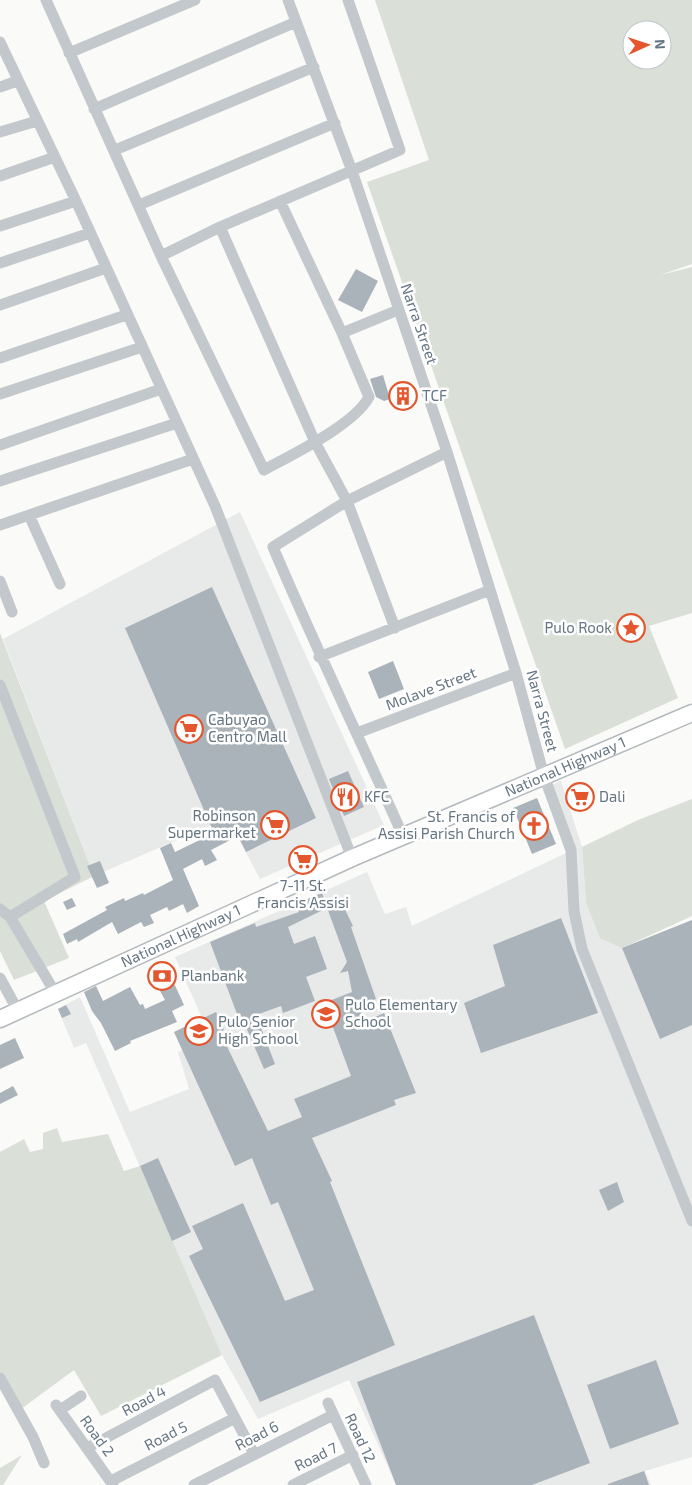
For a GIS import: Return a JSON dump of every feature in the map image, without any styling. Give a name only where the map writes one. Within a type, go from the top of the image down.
[{"type":"highway","name":"National Highway 1","points":[[0,1019],[352,858],[692,712]]},
{"type":"street","points":[[69,53],[195,0]]},
{"type":"street","name":"Narra Street","points":[[288,0],[352,171],[447,452],[516,673],[544,776],[571,850],[574,911],[582,949],[692,1222]]},
{"type":"street","points":[[161,256],[220,227],[400,150],[348,0]]},
{"type":"street","points":[[50,1],[69,53],[115,150],[161,256],[264,470],[315,442],[362,409],[368,397],[342,333],[280,201]]},
{"type":"street","points":[[94,109],[296,22]]},
{"type":"street","points":[[0,44],[76,201],[126,315],[215,506],[352,858]]},
{"type":"street","points":[[115,150],[314,67]]},
{"type":"street","points":[[0,87],[17,81]]},
{"type":"street","points":[[0,132],[37,121]]},
{"type":"street","points":[[139,205],[335,123]]},
{"type":"street","points":[[0,176],[55,157]]},
{"type":"street","points":[[0,226],[76,201]]},
{"type":"street","points":[[220,227],[315,442],[347,501],[395,628]]},
{"type":"street","points":[[0,263],[90,233]]},
{"type":"street","points":[[0,305],[106,268]]},
{"type":"street","points":[[342,333],[398,310]]},
{"type":"street","points":[[0,358],[126,315]]},
{"type":"street","points":[[0,394],[142,347]]},
{"type":"street","points":[[0,445],[161,388]]},
{"type":"street","points":[[0,481],[176,423]]},
{"type":"street","points":[[403,836],[357,733],[319,657],[273,547],[347,501],[447,452]]},
{"type":"street","points":[[0,525],[193,460]]},
{"type":"street","points":[[29,516],[60,584]]},
{"type":"street","points":[[0,581],[12,612]]},
{"type":"street","points":[[319,657],[490,590]]},
{"type":"street","name":"Molave Street","points":[[357,733],[516,673]]},
{"type":"street","points":[[0,685],[75,877],[10,917]]},
{"type":"street","points":[[0,910],[10,917],[56,994]]},
{"type":"street","points":[[0,978],[18,1011]]},
{"type":"street","points":[[0,1378],[33,1437],[44,1463]]},
{"type":"street","name":"Road 4","points":[[87,1448],[215,1380],[235,1418]]},
{"type":"street","name":"Road 2","points":[[81,1396],[58,1408],[112,1483]]},
{"type":"street","name":"Road 12","points":[[328,1403],[366,1485]]},
{"type":"street","name":"Road 6","points":[[194,1485],[333,1415]]},
{"type":"street","points":[[235,1418],[254,1454]]},
{"type":"street","name":"Road 5","points":[[112,1483],[235,1418]]},
{"type":"street","name":"Road 7","points":[[293,1485],[353,1455]]},
{"type":"shaded area","points":[[375,0],[692,0],[692,264],[660,275],[692,267],[692,613],[649,626],[678,698],[565,749],[367,182],[429,160]]},
{"type":"shaded area","name":"Cabuyao Centro Mall","points":[[240,512],[384,825],[260,879],[228,818],[94,876],[3,639]]},
{"type":"shaded area","points":[[0,633],[94,876],[44,901],[69,958],[14,980],[0,951]]},
{"type":"shaded area","points":[[561,781],[582,847],[586,902],[622,948],[692,920],[692,1457],[645,1471],[651,1485],[396,1485],[349,1380],[258,1419],[222,1355],[86,1043],[74,1048],[58,1009],[80,997],[130,1112],[189,1089],[178,1052],[183,1050],[174,1032],[202,1018],[175,957],[367,872],[385,914],[406,907],[412,926],[566,853],[544,788]]},
{"type":"shaded area","points":[[692,799],[692,916],[622,948],[600,938],[586,902],[582,847],[638,820]]},
{"type":"shaded area","points":[[57,1128],[62,1142],[108,1134],[124,1171],[140,1166],[222,1355],[101,1416],[74,1370],[17,1412],[0,1381],[0,1152],[24,1139],[30,1152],[43,1149],[43,1133]]},
{"type":"shaded area","points":[[22,1455],[3,1485],[0,1485],[0,1468]]},
{"type":"building","points":[[356,269],[378,281],[362,312],[338,300]]},
{"type":"building","points":[[383,375],[390,399],[384,401],[376,397],[370,379]]},
{"type":"building","name":"TCF","points":[[409,385],[414,401],[397,406],[392,391]]},
{"type":"building","points":[[212,587],[316,818],[246,852],[238,836],[211,850],[217,860],[205,866],[202,859],[183,869],[199,906],[187,913],[183,904],[169,911],[167,907],[150,915],[154,923],[144,927],[141,922],[118,934],[112,922],[78,942],[77,939],[67,944],[63,934],[107,910],[105,907],[124,898],[125,901],[143,893],[144,895],[173,880],[160,848],[171,843],[175,852],[214,833],[125,628]]},
{"type":"building","points":[[393,661],[404,689],[379,699],[368,672]]},
{"type":"building","points":[[348,771],[364,807],[344,816],[329,779]]},
{"type":"building","name":"St. Francis of Assisi Parish Church","points":[[537,798],[556,844],[532,854],[513,808]]},
{"type":"building","points":[[100,861],[109,883],[97,888],[87,866]]},
{"type":"building","points":[[322,893],[326,903],[339,897],[353,926],[351,927],[376,999],[359,1005],[364,1022],[384,1013],[416,1093],[394,1100],[396,1105],[312,1138],[332,1181],[330,1182],[395,1345],[260,1402],[189,1256],[203,1249],[192,1226],[243,1203],[285,1301],[314,1290],[278,1202],[271,1205],[252,1158],[235,1166],[174,1032],[216,1012],[224,1030],[220,1032],[268,1131],[302,1117],[294,1099],[351,1076],[324,1003],[352,992],[348,971],[340,973],[347,962],[326,905],[327,908],[288,927],[294,944],[315,936],[327,969],[306,977],[315,1001],[283,1013],[281,1006],[256,1015],[275,1064],[264,1069],[240,1013],[237,1014],[210,942],[255,923],[256,927],[299,912],[296,904]]},
{"type":"building","points":[[72,898],[76,906],[67,910],[63,902]]},
{"type":"building","points":[[561,918],[598,1013],[481,1053],[464,1003],[505,986],[493,945]]},
{"type":"building","points":[[692,920],[692,1025],[660,1039],[622,948]]},
{"type":"building","points":[[167,968],[184,1005],[172,1011],[177,1022],[130,1041],[131,1043],[115,1051],[101,1023],[92,1011],[84,992],[96,986],[103,1001],[130,987],[140,1005],[143,1004],[145,1009],[165,1000],[152,976]]},
{"type":"building","points":[[66,1005],[71,1014],[62,1018],[58,1009]]},
{"type":"building","points":[[15,1038],[24,1058],[0,1069],[0,1045]]},
{"type":"building","points":[[13,1086],[18,1095],[0,1104],[0,1093]]},
{"type":"building","points":[[158,1158],[191,1232],[172,1241],[140,1166]]},
{"type":"building","points":[[617,1182],[624,1202],[608,1211],[599,1190]]},
{"type":"building","points":[[534,1315],[590,1463],[532,1485],[396,1485],[357,1382]]},
{"type":"building","points":[[656,1360],[679,1424],[610,1449],[587,1385]]},
{"type":"building","points":[[644,1471],[649,1485],[608,1485],[608,1484]]},
{"type":"place","name":"TCF","points":[[403,396]]},
{"type":"place","name":"Pulo Rook","points":[[631,628]]},
{"type":"place","name":"Cabuyao Centro Mall","points":[[189,729]]},
{"type":"place","name":"KFC","points":[[345,797]]},
{"type":"place","name":"Dali","points":[[580,797]]},
{"type":"place","name":"Robinson Supermarket","points":[[275,825]]},
{"type":"place","name":"St. Francis of Assisi Parish Church","points":[[534,826]]},
{"type":"place","name":"7-11 St. Francis Assisi","points":[[303,860]]},
{"type":"place","name":"Planbank","points":[[162,976]]},
{"type":"place","name":"Pulo Elementary School","points":[[326,1014]]},
{"type":"place","name":"Pulo Senior High School","points":[[199,1031]]}]
